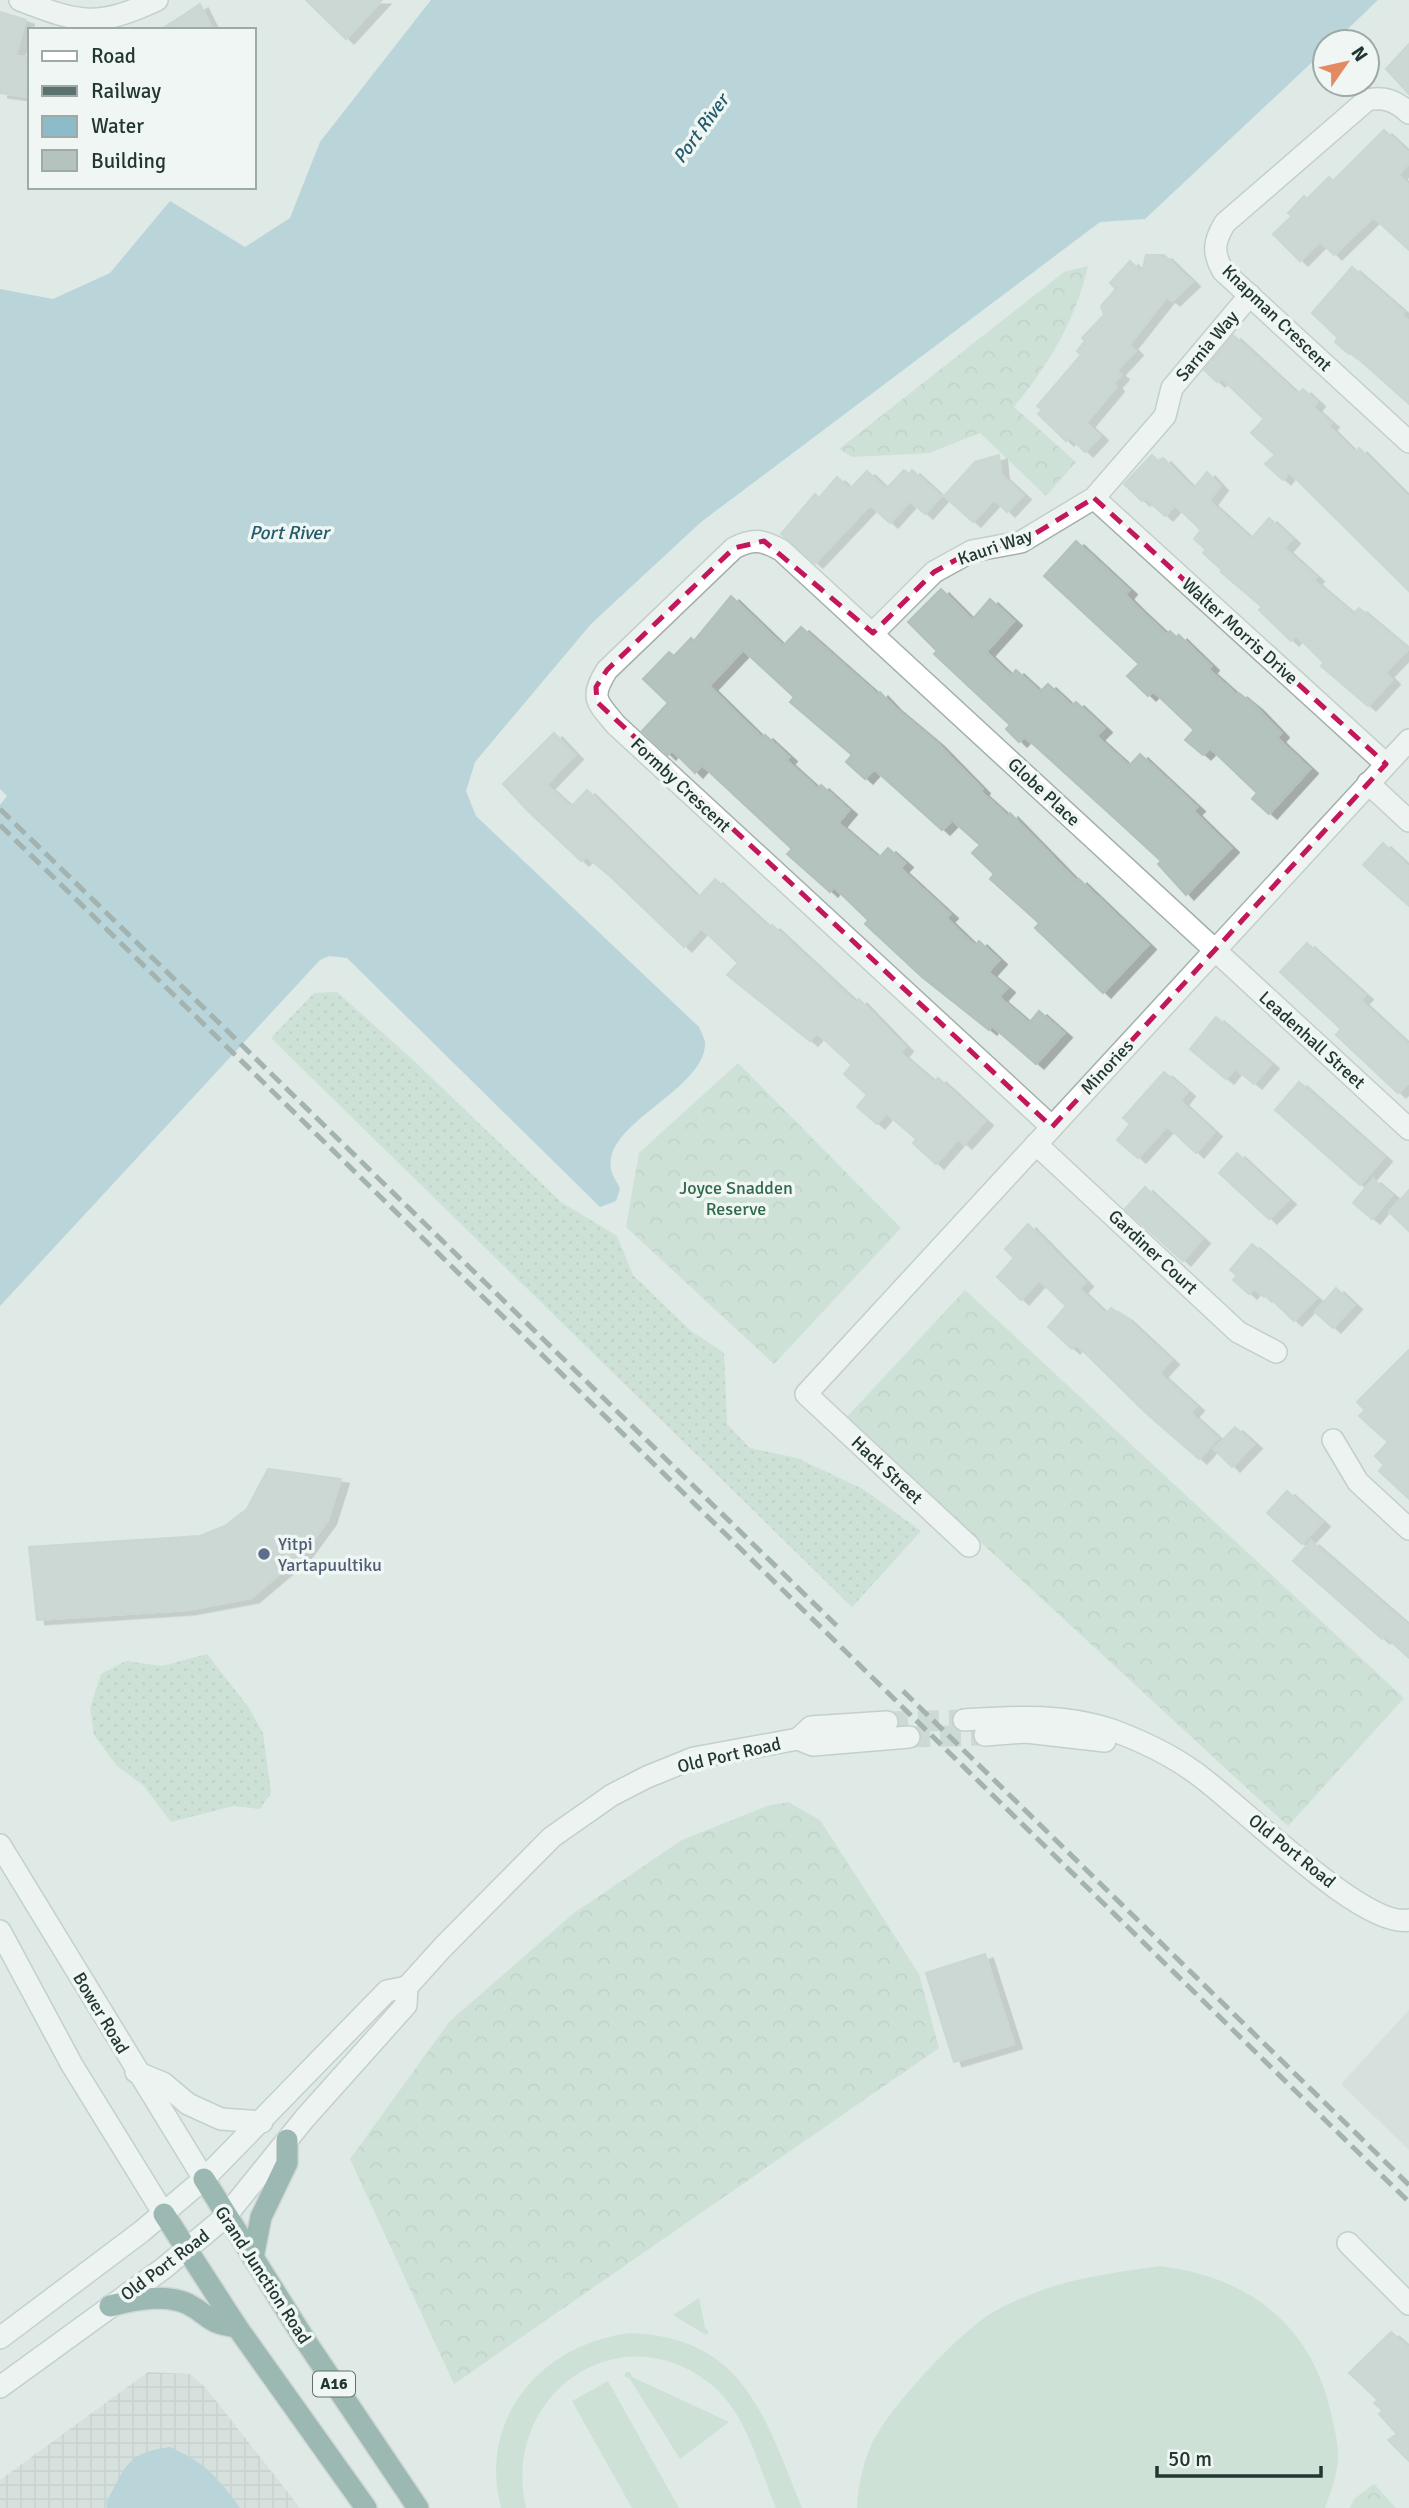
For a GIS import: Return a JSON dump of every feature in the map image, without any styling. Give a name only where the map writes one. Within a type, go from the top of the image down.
[{"type":"highway","points":[[253,2258],[261,2217],[286,2163],[287,2140]]},
{"type":"highway","name":"Grand Junction Road","points":[[204,2179],[225,2217],[418,2508]]},
{"type":"highway","name":"A16","points":[[164,2214],[237,2327],[366,2508]]},
{"type":"highway","points":[[110,2306],[139,2299],[179,2301],[215,2324],[237,2327]]},
{"type":"street","points":[[20,0],[99,20],[157,0]]},
{"type":"street","name":"Knapman Crescent","points":[[1406,110],[1379,97],[1367,100],[1225,223],[1216,239],[1214,256],[1223,271],[1409,443]]},
{"type":"street","name":"Sarnia Way","points":[[1094,498],[1165,416],[1172,388],[1250,295]]},
{"type":"street","name":"Kauri Way","points":[[873,633],[934,572],[972,551],[1021,542],[1094,498]]},
{"type":"street","name":"Walter Morris Drive","points":[[1094,498],[1386,764]]},
{"type":"street","name":"Formby Crescent","points":[[873,633],[781,550],[764,541],[749,540],[734,548],[607,670],[596,687],[597,702],[616,725],[1052,1127]]},
{"type":"street","name":"Globe Place","points":[[873,633],[1214,951]]},
{"type":"street","name":"Minories","points":[[806,1394],[1409,740]]},
{"type":"street","points":[[1368,783],[1409,821]]},
{"type":"street","name":"Leadenhall Street","points":[[1214,951],[1409,1129]]},
{"type":"street","name":"Gardiner Court","points":[[1036,1143],[1238,1332],[1276,1352]]},
{"type":"street","name":"Hack Street","points":[[806,1394],[969,1546]]},
{"type":"street","points":[[1333,1440],[1358,1482],[1409,1529]]},
{"type":"street","name":"Old Port Road","points":[[964,1720],[1066,1718],[1112,1730],[1156,1750],[1201,1777],[1315,1872],[1373,1911],[1403,1921]]},
{"type":"street","name":"Old Port Road","points":[[798,1739],[811,1727],[887,1722]]},
{"type":"street","name":"Old Port Road","points":[[985,1735],[1026,1732],[1067,1734],[1156,1750]]},
{"type":"street","name":"Old Port Road","points":[[0,2387],[189,2249],[225,2217],[287,2140],[405,2005],[407,1987],[443,1947],[552,1838],[612,1795],[694,1758],[798,1739],[813,1745],[909,1737]]},
{"type":"street","name":"Bower Road","points":[[0,1845],[136,2072],[204,2179]]},
{"type":"street","name":"A16","points":[[0,1931],[72,2065],[164,2214]]},
{"type":"street","name":"Old Port Road","points":[[0,2338],[164,2214],[262,2122],[387,1991],[407,1987]]},
{"type":"street","points":[[136,2072],[163,2083],[188,2104],[221,2119],[262,2122]]},
{"type":"street","points":[[1348,2243],[1409,2304]]},
{"type":"highlighted area","points":[[1094,498],[1386,764],[1052,1127],[597,702],[596,687],[607,670],[734,548],[764,541],[873,633],[934,572],[972,551],[1021,542]]},
{"type":"shaded area","points":[[1409,2010],[1409,2150],[1341,2084]]},
{"type":"shaded area","points":[[148,2372],[190,2374],[206,2388],[300,2508],[0,2508],[0,2480]]},
{"type":"green space","points":[[1088,266],[1076,305],[1060,341],[1014,407],[1076,462],[1046,496],[980,433],[929,453],[852,457],[839,449],[1064,272]]},
{"type":"green space","points":[[337,992],[412,1059],[561,1202],[617,1236],[633,1275],[691,1331],[724,1353],[727,1424],[750,1448],[797,1458],[863,1489],[921,1531],[852,1607],[271,1038],[314,993]]},
{"type":"green space","name":"Joyce Snadden Reserve","points":[[738,1063],[901,1228],[774,1364],[626,1227],[639,1153]]},
{"type":"green space","points":[[965,1290],[1404,1698],[1288,1826],[846,1418]]},
{"type":"green space","points":[[207,1654],[249,1708],[263,1733],[271,1793],[260,1809],[233,1806],[171,1822],[143,1785],[117,1766],[94,1735],[90,1708],[101,1674],[126,1661],[162,1666]]},
{"type":"green space","points":[[788,1802],[820,1820],[919,1974],[939,2048],[454,2384],[350,2159],[450,2021],[574,1913],[682,1840],[767,1806]]},
{"type":"green space","points":[[1160,2266],[1220,2281],[1246,2293],[1270,2309],[1290,2328],[1307,2352],[1320,2378],[1330,2409],[1338,2450],[1336,2474],[1325,2508],[857,2508],[863,2469],[879,2431],[921,2378],[970,2329],[998,2309],[1041,2290],[1091,2277]]},
{"type":"green space","points":[[699,2298],[705,2328],[709,2332],[706,2335],[673,2315]]},
{"type":"green space","points":[[632,2333],[671,2338],[701,2350],[726,2367],[746,2389],[762,2415],[802,2508],[776,2508],[743,2427],[725,2398],[713,2386],[677,2364],[641,2357],[607,2361],[575,2375],[549,2399],[531,2430],[523,2467],[526,2508],[501,2508],[496,2475],[499,2444],[509,2415],[524,2390],[546,2368],[571,2351],[600,2339]]},
{"type":"green space","points":[[626,2372],[729,2422],[680,2459],[630,2379],[624,2376]]},
{"type":"green space","points":[[608,2381],[679,2508],[632,2508],[572,2401]]},
{"type":"green space","points":[[1374,2484],[1396,2508],[1350,2508],[1354,2499]]},
{"type":"water","name":"Port River","points":[[431,0],[1378,0],[1349,28],[1311,28],[1311,63],[1145,219],[1100,222],[701,522],[591,624],[475,762],[466,791],[476,816],[699,1027],[705,1040],[701,1059],[690,1075],[623,1136],[613,1152],[611,1169],[620,1189],[616,1201],[600,1207],[347,958],[329,956],[320,960],[0,1306],[0,805],[7,796],[0,789],[0,289],[53,299],[110,273],[170,201],[245,247],[290,218],[320,142]]},
{"type":"water","points":[[170,2447],[192,2458],[210,2472],[240,2508],[107,2508],[106,2503],[123,2471],[135,2458]]},
{"type":"building","points":[[306,0],[382,0],[346,39]]},
{"type":"building","points":[[200,4],[212,28],[163,28]]},
{"type":"building","points":[[0,12],[26,20],[15,57],[28,56],[28,97],[0,93]]},
{"type":"building","points":[[1409,44],[1409,94],[1386,69]]},
{"type":"building","points":[[1384,130],[1409,153],[1409,163],[1398,175],[1409,185],[1409,250],[1373,217],[1334,255],[1320,241],[1300,261],[1273,234],[1292,216],[1288,213],[1304,196],[1307,199],[1329,177],[1333,181]]},
{"type":"building","points":[[1146,255],[1164,255],[1192,282],[1172,301],[1167,297],[1129,345],[1135,351],[1116,371],[1121,375],[1113,384],[1116,387],[1086,423],[1100,436],[1085,452],[1070,437],[1066,441],[1038,414],[1042,410],[1037,406],[1081,355],[1077,351],[1085,341],[1082,338],[1104,315],[1101,306],[1116,289],[1110,283],[1130,261],[1142,273]]},
{"type":"building","points":[[1352,267],[1404,312],[1402,315],[1409,322],[1409,404],[1351,352],[1349,354],[1335,342],[1338,338],[1312,313]]},
{"type":"building","points":[[1233,335],[1297,394],[1303,389],[1317,402],[1313,407],[1331,423],[1328,426],[1355,453],[1359,448],[1409,498],[1409,591],[1289,472],[1283,480],[1265,464],[1275,455],[1251,433],[1264,419],[1221,378],[1217,382],[1204,370]]},
{"type":"building","points":[[999,455],[1001,475],[1023,495],[1007,512],[994,499],[973,522],[944,496],[975,462]]},
{"type":"building","points":[[1152,455],[1159,462],[1163,458],[1193,489],[1207,472],[1220,486],[1209,501],[1251,539],[1269,518],[1292,539],[1284,548],[1316,577],[1313,580],[1353,614],[1359,608],[1408,649],[1385,673],[1392,680],[1368,706],[1321,666],[1324,663],[1296,635],[1291,641],[1259,610],[1262,607],[1221,572],[1222,570],[1203,553],[1206,550],[1194,539],[1201,530],[1175,505],[1165,516],[1145,498],[1142,501],[1124,484]]},
{"type":"building","points":[[904,470],[909,474],[912,470],[941,496],[925,514],[910,501],[890,523],[870,505],[815,563],[781,534],[815,494],[819,498],[837,477],[850,489],[867,471],[886,489]]},
{"type":"building","points":[[1076,541],[1129,590],[1125,595],[1167,635],[1170,631],[1177,638],[1179,635],[1211,666],[1208,669],[1237,695],[1239,693],[1255,706],[1281,733],[1277,738],[1310,769],[1269,814],[1252,799],[1257,793],[1210,748],[1203,755],[1185,740],[1194,730],[1153,691],[1148,696],[1127,676],[1139,664],[1044,576]]},
{"type":"building","points":[[941,589],[972,620],[990,599],[1014,621],[986,652],[1011,676],[1016,670],[1040,692],[1048,684],[1072,706],[1076,702],[1104,728],[1096,736],[1129,766],[1140,754],[1197,807],[1193,811],[1231,848],[1186,895],[1158,864],[1161,861],[1122,825],[1033,744],[1024,737],[1019,742],[1006,729],[1010,725],[934,654],[937,651],[908,622]]},
{"type":"building","points":[[731,596],[783,646],[801,627],[878,695],[880,692],[936,742],[982,789],[980,791],[1008,816],[1010,813],[1077,882],[1079,879],[1148,945],[1103,993],[1035,928],[1039,923],[990,879],[994,874],[972,853],[980,845],[952,820],[942,830],[874,769],[865,779],[846,762],[852,755],[790,702],[794,697],[743,650],[709,686],[762,738],[765,735],[789,757],[786,760],[818,789],[821,785],[849,810],[838,823],[879,858],[888,848],[905,863],[900,868],[950,914],[946,918],[975,946],[979,941],[999,960],[988,972],[1007,988],[999,997],[1029,1023],[1039,1011],[1064,1033],[1036,1064],[992,1026],[989,1030],[922,977],[865,924],[868,920],[834,887],[830,892],[787,854],[792,849],[702,765],[695,773],[672,750],[668,755],[642,731],[668,703],[643,679],[669,652],[674,656],[691,638],[694,641]]},
{"type":"building","points":[[554,733],[575,755],[546,785],[571,807],[587,790],[698,898],[715,879],[769,928],[772,925],[856,1003],[859,999],[905,1047],[900,1053],[934,1082],[938,1078],[985,1121],[964,1144],[958,1139],[936,1164],[913,1143],[916,1139],[886,1113],[877,1124],[857,1107],[867,1095],[844,1074],[852,1065],[817,1033],[810,1041],[727,975],[738,963],[701,928],[684,947],[611,877],[586,856],[581,861],[526,809],[503,784]]},
{"type":"building","points":[[1383,843],[1409,867],[1409,906],[1363,865]]},
{"type":"building","points":[[1307,943],[1365,995],[1360,1000],[1409,1045],[1409,1082],[1398,1093],[1336,1035],[1341,1029],[1280,972]]},
{"type":"building","points":[[1216,1017],[1271,1064],[1254,1084],[1235,1068],[1226,1079],[1190,1049]]},
{"type":"building","points":[[1164,1072],[1187,1092],[1180,1101],[1214,1132],[1196,1153],[1167,1126],[1138,1158],[1117,1140],[1130,1124],[1123,1118]]},
{"type":"building","points":[[1299,1082],[1384,1157],[1360,1185],[1275,1110]]},
{"type":"building","points":[[1237,1153],[1288,1200],[1269,1219],[1219,1173]]},
{"type":"building","points":[[1373,1179],[1392,1195],[1372,1219],[1353,1203]]},
{"type":"building","points":[[1145,1187],[1202,1239],[1183,1261],[1125,1209]]},
{"type":"building","points":[[1409,1190],[1409,1231],[1389,1212]]},
{"type":"building","points":[[1028,1224],[1085,1282],[1079,1289],[1106,1314],[1111,1308],[1125,1317],[1171,1360],[1159,1373],[1196,1406],[1190,1413],[1218,1438],[1199,1459],[1146,1413],[1076,1344],[1072,1349],[1048,1327],[1066,1306],[1039,1280],[1021,1300],[997,1277],[1014,1258],[1005,1249]]},
{"type":"building","points":[[1252,1244],[1316,1298],[1294,1321],[1266,1294],[1264,1297],[1254,1288],[1249,1294],[1233,1280],[1237,1276],[1230,1270]]},
{"type":"building","points":[[1336,1288],[1354,1305],[1333,1328],[1315,1312]]},
{"type":"building","points":[[1409,1350],[1409,1499],[1379,1471],[1384,1465],[1375,1456],[1388,1442],[1359,1416],[1365,1410],[1357,1402]]},
{"type":"building","points":[[1235,1427],[1254,1444],[1232,1467],[1214,1449]]},
{"type":"building","points":[[268,1469],[341,1479],[328,1520],[303,1554],[251,1598],[187,1610],[37,1620],[29,1547],[200,1536],[225,1526],[247,1509]]},
{"type":"building","points":[[1287,1491],[1322,1522],[1302,1544],[1267,1513]]},
{"type":"building","points":[[1311,1541],[1409,1626],[1409,1658],[1385,1636],[1382,1639],[1293,1561]]},
{"type":"building","points":[[985,1954],[1014,2044],[954,2062],[926,1973]]},
{"type":"building","points":[[1391,2332],[1409,2348],[1409,2461],[1388,2440],[1397,2434],[1379,2414],[1383,2411],[1374,2403],[1378,2400],[1349,2373]]},
{"type":"tunnel","points":[[887,1722],[964,1720]]},
{"type":"tunnel","points":[[909,1737],[985,1735]]},
{"type":"railway","points":[[0,809],[838,1627]]},
{"type":"railway","points":[[0,825],[1409,2202]]},
{"type":"railway","points":[[903,1691],[1409,2185]]},
{"type":"place","name":"Yitpi Yartapuultiku","points":[[264,1554]]}]
